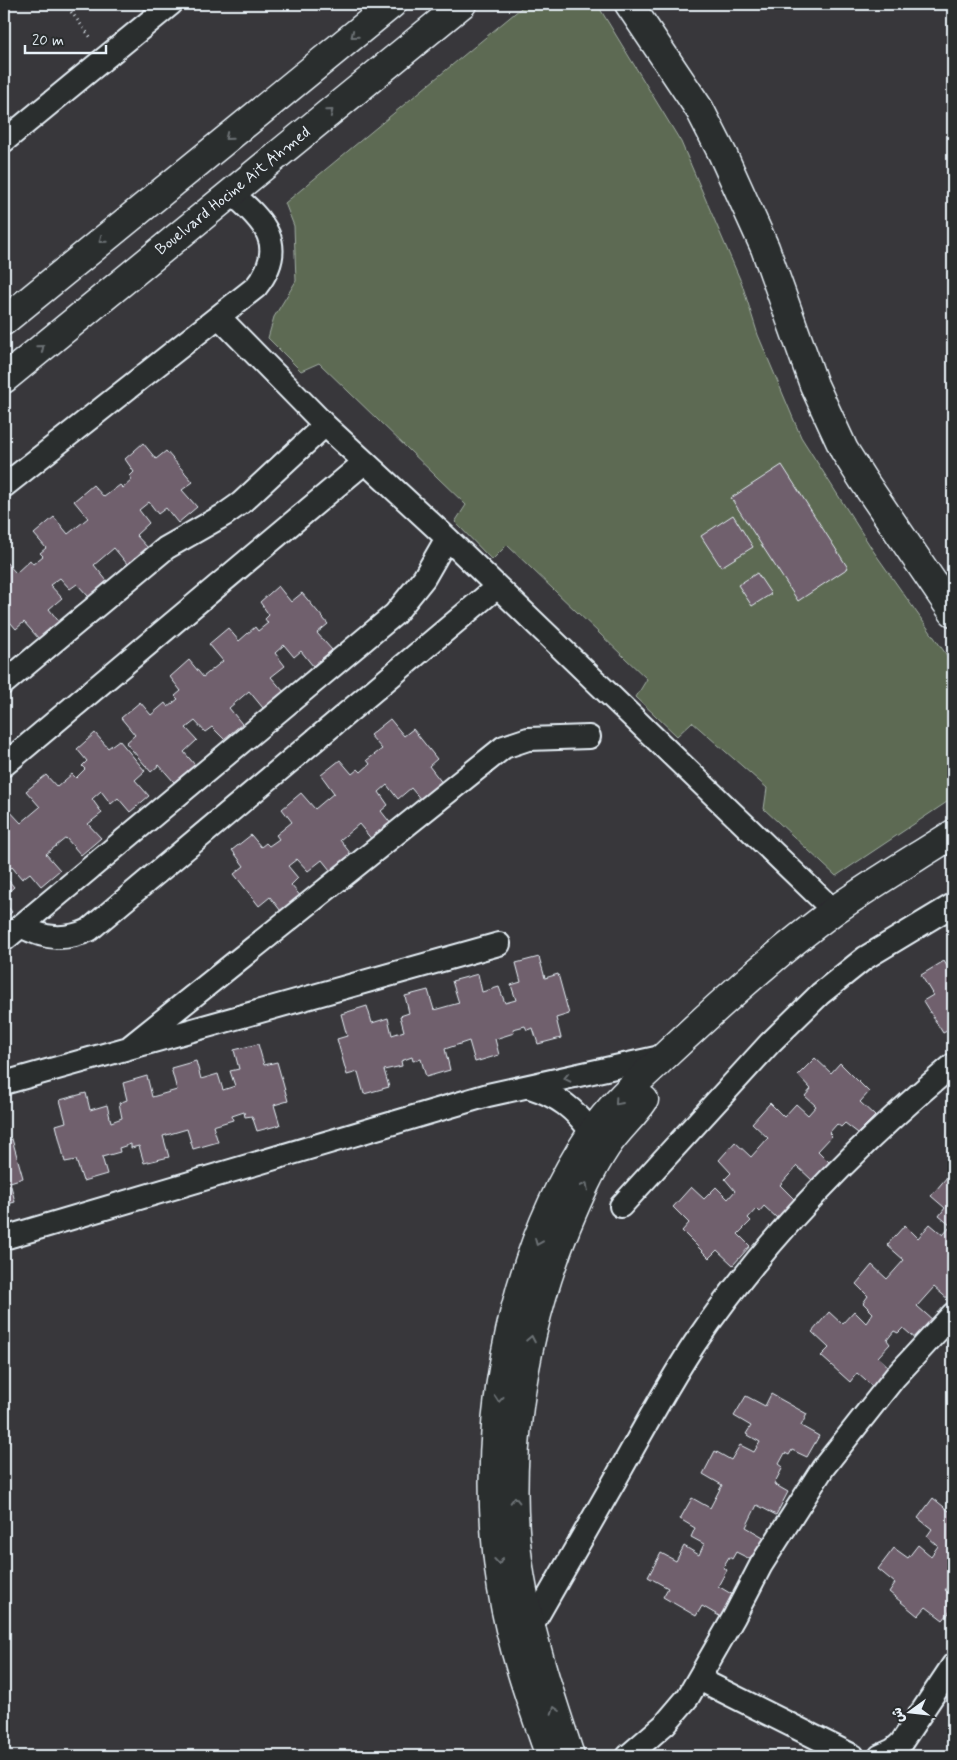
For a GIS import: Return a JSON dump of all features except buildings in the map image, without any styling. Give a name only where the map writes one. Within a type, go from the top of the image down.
[{"type":"street","points":[[4,141],[171,4]]},
{"type":"street","points":[[4,321],[392,4]]},
{"type":"street","name":"Bouelvard Hocine Ait Ahmed","points":[[4,379],[462,4]]},
{"type":"street","points":[[629,4],[700,110],[723,155],[764,248],[814,385],[844,450],[862,480],[953,612]]},
{"type":"street","points":[[4,486],[219,317],[256,287],[265,276],[271,256],[269,235],[262,222],[231,193]]},
{"type":"street","points":[[219,317],[325,425],[447,538],[834,911]]},
{"type":"street","points":[[4,683],[166,548],[224,515],[241,503],[325,425]]},
{"type":"street","points":[[4,765],[365,462]]},
{"type":"street","points":[[4,940],[395,614],[424,578],[447,538]]},
{"type":"street","points":[[21,926],[32,932],[56,938],[79,935],[89,930],[497,587]]},
{"type":"street","points":[[131,1046],[504,748],[528,739],[589,737]]},
{"type":"street","points":[[550,1756],[518,1656],[502,1590],[494,1522],[494,1454],[500,1386],[513,1319],[530,1263],[558,1192],[592,1133],[635,1083],[749,980],[834,911],[953,834]]},
{"type":"street","points":[[620,1206],[770,1043],[820,994],[865,958],[953,905]]},
{"type":"street","points":[[4,1083],[499,944]]},
{"type":"street","points":[[4,1238],[488,1095],[665,1056]]},
{"type":"street","points":[[570,1756],[536,1651],[523,1595],[516,1528],[514,1461],[520,1393],[533,1327],[552,1263],[577,1200],[606,1147],[647,1094],[665,1056]]},
{"type":"street","points":[[531,1627],[654,1409],[695,1343],[741,1280],[791,1219],[844,1162],[901,1108],[953,1065]]},
{"type":"street","points":[[530,1087],[548,1093],[565,1103],[580,1116],[592,1133]]},
{"type":"street","points":[[628,1756],[665,1724],[688,1697],[700,1679],[760,1565],[823,1468],[894,1376],[953,1314]]},
{"type":"street","points":[[880,1756],[893,1750],[901,1742],[953,1665]]},
{"type":"street","points":[[700,1679],[853,1756]]},
{"type":"path","points":[[64,4],[106,57]]},
{"type":"green space","points":[[526,4],[597,4],[681,142],[742,284],[758,335],[801,437],[874,552],[953,664],[953,798],[836,876],[764,809],[767,788],[692,722],[677,736],[636,697],[647,679],[507,545],[492,560],[455,522],[466,505],[319,363],[301,371],[268,338],[274,317],[296,281],[294,226],[285,203]]}]
